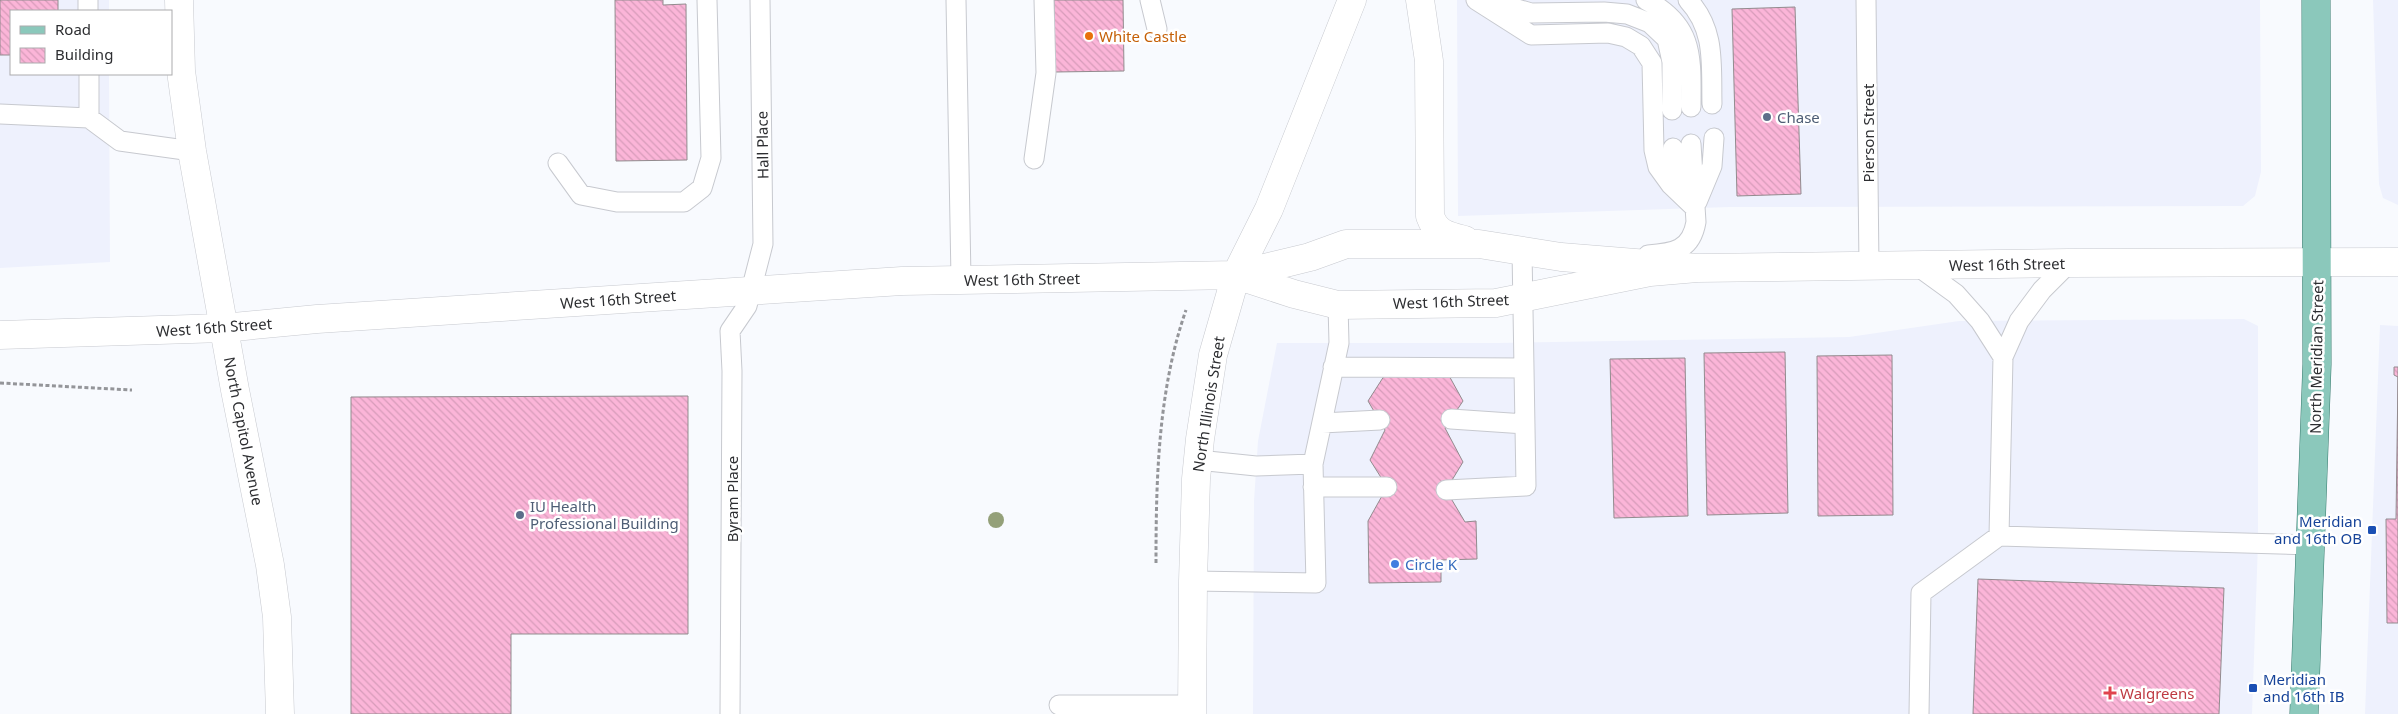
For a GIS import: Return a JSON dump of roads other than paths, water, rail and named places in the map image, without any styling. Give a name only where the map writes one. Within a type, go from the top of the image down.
[{"type":"main road","name":"North Capitol Avenue","points":[[179,0],[181,71],[192,151],[223,328],[270,566],[277,617],[280,714]]},
{"type":"main road","name":"North Illinois Street","points":[[1192,709],[1193,582],[1198,460],[1213,355],[1236,275],[1269,209],[1352,0]]},
{"type":"main road","points":[[1420,0],[1429,61],[1430,216],[1434,226],[1443,234],[1479,244]]},
{"type":"main road","name":"North Meridian Street","points":[[2304,714],[2317,364],[2316,0]]},
{"type":"main road","name":"West 16th Street","points":[[0,335],[223,328],[317,319],[751,289],[961,279],[1236,275],[1310,257],[1346,244],[1479,244],[1561,258],[1599,259],[1697,268]]},
{"type":"main road","name":"West 16th Street","points":[[1236,275],[1294,294],[1338,305],[1496,303],[1650,272],[1697,268],[2069,263],[2398,262]]},
{"type":"lane","points":[[558,163],[580,195],[617,202],[684,202],[702,188],[711,158],[707,0]]},
{"type":"lane","name":"Hall Place","points":[[751,289],[763,244],[760,0]]},
{"type":"lane","points":[[956,0],[961,279]]},
{"type":"lane","points":[[1034,159],[1046,72],[1044,0]]},
{"type":"lane","points":[[1150,0],[1157,29]]},
{"type":"lane","points":[[1476,0],[1530,35],[1608,33],[1626,37],[1641,46],[1652,63],[1654,150],[1658,167],[1671,185],[1695,208]]},
{"type":"lane","points":[[1486,0],[1530,13],[1627,14],[1650,23],[1666,39],[1672,62],[1672,110]]},
{"type":"lane","points":[[1646,0],[1664,9],[1680,28],[1691,55],[1691,107]]},
{"type":"lane","points":[[1688,0],[1708,29],[1712,104]]},
{"type":"lane","name":"Pierson Street","points":[[1866,0],[1869,266]]},
{"type":"lane","points":[[89,75],[89,118]]},
{"type":"lane","points":[[0,114],[89,118],[120,141],[192,151]]},
{"type":"lane","points":[[1695,208],[1712,166],[1714,138]]},
{"type":"lane","points":[[1599,259],[1671,254],[1689,241],[1694,231],[1695,208],[1682,146]]},
{"type":"lane","points":[[1446,490],[1526,486],[1522,252]]},
{"type":"lane","points":[[1999,536],[2003,357],[2019,321],[2042,290],[2069,263]]},
{"type":"lane","points":[[1916,266],[1956,294],[1980,321],[2003,357]]},
{"type":"lane","name":"Byram Place","points":[[730,714],[732,371],[730,331],[747,306],[751,289]]},
{"type":"lane","points":[[1193,582],[1316,583],[1313,464],[1339,343],[1338,305]]},
{"type":"lane","points":[[1333,367],[1524,368]]},
{"type":"lane","points":[[1451,419],[1525,424]]},
{"type":"lane","points":[[1322,423],[1380,420]]},
{"type":"lane","points":[[1198,460],[1256,466],[1313,464]]},
{"type":"lane","points":[[1314,487],[1387,487]]},
{"type":"lane","points":[[1919,714],[1921,593],[1999,536],[2311,545]]},
{"type":"lane","points":[[1059,705],[1192,709]]},
{"type":"place","name":"White Castle","points":[[1089,36]]},
{"type":"place","name":"Chase","points":[[1767,117]]},
{"type":"place","name":"IU Health Professional Building","points":[[520,515]]},
{"type":"place","name":"Meridian and 16th OB","points":[[2372,530]]},
{"type":"place","name":"Circle K","points":[[1395,564]]},
{"type":"place","name":"Meridian and 16th IB","points":[[2253,688]]},
{"type":"place","name":"Walgreens","points":[[2110,693]]}]
